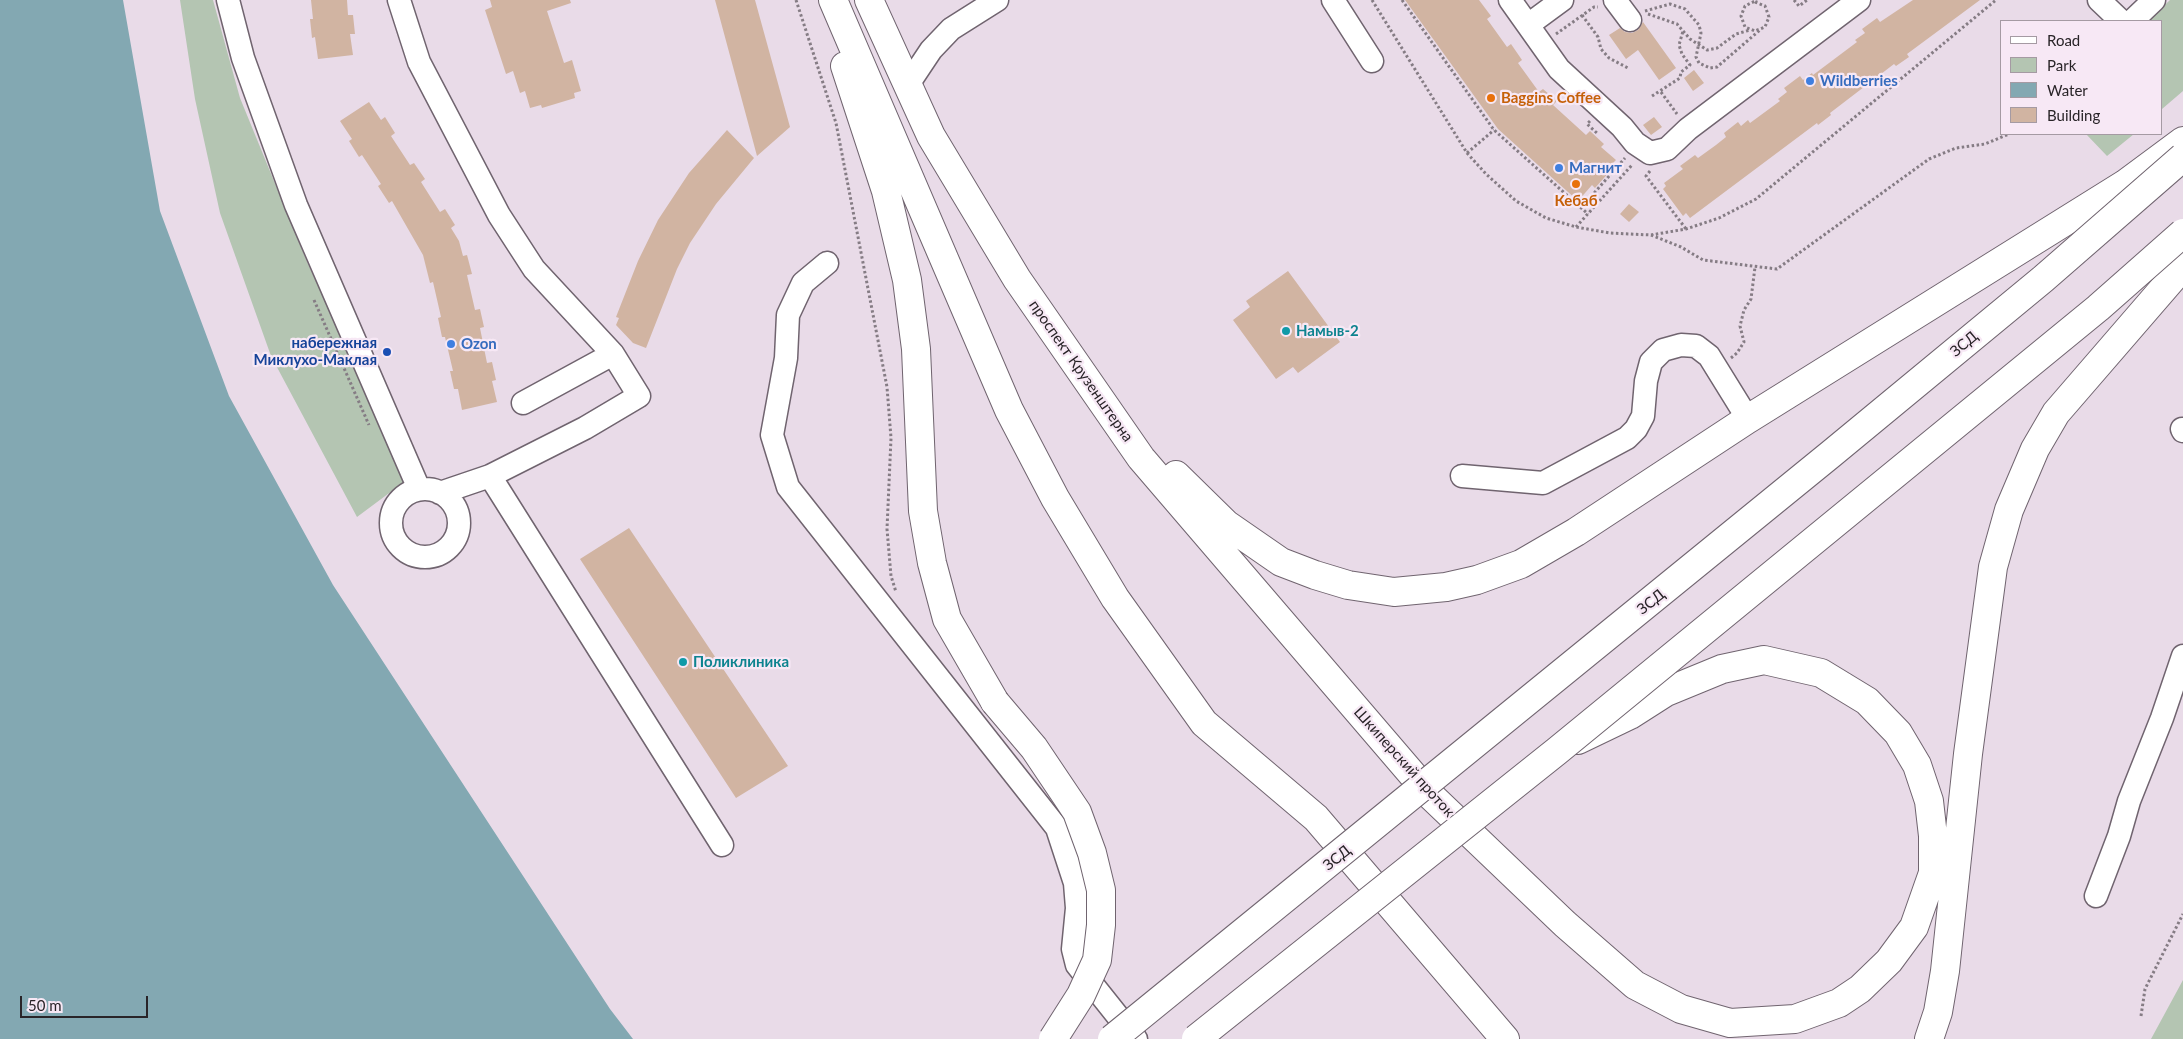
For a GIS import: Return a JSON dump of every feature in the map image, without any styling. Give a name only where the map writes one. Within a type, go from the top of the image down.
[{"type":"main road","points":[[824,0],[886,191],[907,280],[916,349],[923,511],[932,563],[947,619],[995,702],[1034,748],[1077,812],[1092,853],[1101,890],[1101,926],[1097,960],[1081,995],[1053,1039]]},
{"type":"main road","points":[[833,0],[1009,410],[1084,549],[1115,598],[1204,723],[1316,818],[1505,1039]]},
{"type":"main road","name":"проспект Крузенштерна","points":[[869,0],[931,136],[1017,279],[1141,458],[1232,567],[1351,702]]},
{"type":"main road","points":[[1017,279],[1151,449],[1226,524],[1282,562],[1348,585],[1394,592],[1446,587],[1477,580],[1521,564],[1576,532],[1748,419],[2125,184],[2183,141]]},
{"type":"main road","name":"ЗСД","points":[[1112,1039],[1824,460],[2043,279],[2183,157]]},
{"type":"main road","points":[[1196,1039],[1557,751],[2098,308],[2183,233]]},
{"type":"main road","points":[[1929,1039],[1938,1012],[1945,971],[1968,754],[1992,576],[2009,510],[2035,449],[2056,413],[2183,266]]},
{"type":"main road","name":"Шкиперский проток","points":[[1351,702],[1430,795],[1565,924],[1635,985],[1681,1009],[1730,1023],[1795,1019],[1840,1002],[1860,989],[1889,961],[1914,927],[1933,873],[1933,836],[1929,801],[1917,765],[1898,733],[1867,701],[1821,673],[1764,660],[1722,669],[1666,692],[1630,715],[1557,751]]},
{"type":"street","points":[[228,0],[243,58],[296,205],[430,491],[490,476],[585,428],[639,396],[613,354],[534,269],[500,215],[419,62],[399,0]]},
{"type":"street","points":[[907,86],[931,50],[951,29],[997,0]]},
{"type":"street","points":[[1333,0],[1372,61]]},
{"type":"street","points":[[1510,0],[1559,69],[1622,127],[1643,150],[1650,153],[1667,149],[1688,129],[1860,0]]},
{"type":"street","points":[[1528,25],[1562,0]]},
{"type":"street","points":[[2099,0],[2120,20]]},
{"type":"street","points":[[2133,20],[2154,0]]},
{"type":"street","points":[[1609,4],[1630,20]]},
{"type":"street","points":[[827,263],[803,283],[788,315],[786,358],[772,435],[788,487],[906,640],[1057,828],[1075,883],[1077,908],[1073,949],[1077,965],[1136,1039]]},
{"type":"street","points":[[1462,476],[1543,483],[1627,438],[1636,429],[1643,416],[1646,380],[1651,362],[1663,350],[1680,345],[1696,346],[1709,356],[1748,419]]},
{"type":"street","points":[[523,403],[613,354]]},
{"type":"street","points":[[490,476],[722,845]]},
{"type":"street","points":[[2096,896],[2183,656]]},
{"type":"path","points":[[1402,0],[1494,130],[1588,214]]},
{"type":"path","points":[[1794,0],[1799,6],[1807,0]]},
{"type":"path","points":[[1750,30],[1742,22],[1742,11],[1750,3],[1756,1],[1765,6],[1770,17],[1768,22],[1760,30],[1717,66],[1710,68],[1699,63],[1696,58],[1698,45],[1701,33],[1699,25],[1685,9],[1670,4],[1649,11],[1642,11],[1651,16],[1677,24],[1698,45],[1707,50],[1712,50],[1736,34],[1750,30],[1760,30]]},
{"type":"path","points":[[1542,44],[1594,7],[1609,4]]},
{"type":"path","points":[[1582,15],[1598,37],[1601,48],[1608,58],[1628,68]]},
{"type":"path","points":[[1652,96],[1661,92],[1680,78],[1681,72],[1690,65],[1682,54],[1680,45],[1683,30]]},
{"type":"path","points":[[1661,92],[1688,129]]},
{"type":"path","points":[[1587,124],[1600,136]]},
{"type":"path","points":[[1467,153],[1494,130]]},
{"type":"path","points":[[1651,235],[1681,247],[1703,260],[1777,269],[1928,159],[1956,148],[1984,144],[2006,135]]},
{"type":"path","points":[[1576,227],[1636,161],[1643,150]]},
{"type":"path","points":[[1580,208],[1625,158],[1619,153]]},
{"type":"path","points":[[1650,173],[1646,176],[1686,229]]},
{"type":"path","points":[[1718,368],[1737,354],[1744,342],[1740,326],[1744,310],[1751,299],[1755,267]]},
{"type":"path","points":[[2141,1016],[2145,989],[2183,914]]},
{"type":"green space","points":[[180,0],[213,0],[240,98],[308,264],[408,479],[357,517],[271,356],[220,213],[195,99]]},
{"type":"green space","points":[[2170,0],[2183,0],[2183,91],[2163,108],[2163,20],[2149,20]]},
{"type":"green space","points":[[2087,135],[2133,135],[2107,156]]},
{"type":"green space","points":[[2183,980],[2183,1039],[2151,1039]]},
{"type":"water","points":[[0,0],[123,0],[160,211],[229,396],[333,585],[610,1009],[633,1039],[0,1039]]},
{"type":"building","points":[[311,0],[347,0],[348,15],[353,15],[355,34],[350,34],[353,55],[318,59],[315,37],[312,38]]},
{"type":"building","points":[[490,0],[570,0],[571,3],[547,11],[564,63],[572,60],[581,91],[574,93],[575,98],[542,108],[541,105],[530,108],[525,91],[520,93],[513,71],[506,74],[485,10],[492,7]]},
{"type":"building","points":[[715,0],[755,0],[790,127],[757,156]]},
{"type":"building","points":[[1405,0],[1479,0],[1491,16],[1487,19],[1507,47],[1511,44],[1522,60],[1518,63],[1539,92],[1543,89],[1557,101],[1553,105],[1586,135],[1590,131],[1604,144],[1601,147],[1616,160],[1609,167],[1612,169],[1595,188],[1592,185],[1578,201],[1498,129]]},
{"type":"building","points":[[1913,0],[1980,0],[1907,54],[1909,57],[1896,66],[1894,64],[1830,113],[1831,115],[1818,125],[1817,123],[1690,218],[1686,213],[1683,216],[1663,189],[1666,186],[1664,183],[1683,169],[1680,166],[1695,155],[1698,158],[1716,145],[1726,137],[1724,133],[1738,122],[1741,126],[1748,120],[1750,123],[1780,101],[1778,99],[1787,92],[1784,88],[1800,76],[1803,80],[1812,73],[1813,75],[1857,42],[1855,40],[1865,33],[1862,29],[1877,18],[1880,22]]},
{"type":"building","points":[[1643,22],[1676,68],[1659,80],[1638,50],[1626,59],[1609,35],[1620,28],[1625,32],[1632,33],[1638,30]]},
{"type":"building","points":[[1694,70],[1704,83],[1693,91],[1684,78]]},
{"type":"building","points":[[369,102],[381,120],[385,117],[395,133],[391,136],[410,165],[414,163],[425,179],[421,182],[440,212],[445,209],[455,225],[451,228],[459,241],[463,256],[467,255],[472,274],[467,275],[475,310],[480,309],[484,327],[480,328],[487,363],[492,362],[496,380],[492,381],[497,402],[462,410],[458,389],[454,389],[450,371],[453,371],[445,337],[442,337],[438,318],[441,317],[433,282],[430,283],[423,255],[392,201],[389,203],[378,186],[381,184],[362,155],[359,157],[349,141],[352,139],[340,121]]},
{"type":"building","points":[[1654,117],[1662,127],[1651,135],[1643,125]]},
{"type":"building","points":[[727,130],[754,158],[716,204],[690,243],[677,269],[646,348],[633,343],[616,325],[619,318],[616,317],[638,261],[658,220],[689,173]]},
{"type":"building","points":[[1629,204],[1639,212],[1629,222],[1620,214]]},
{"type":"building","name":"Намыв-2","points":[[1288,271],[1340,342],[1298,373],[1293,367],[1276,379],[1233,320],[1250,307],[1246,301]]},
{"type":"building","name":"Поликлиника","points":[[629,528],[788,766],[736,798],[580,559]]},
{"type":"place","name":"Wildberries","points":[[1810,81]]},
{"type":"place","name":"Baggins Coffee","points":[[1491,98]]},
{"type":"place","name":"Магнит","points":[[1559,168]]},
{"type":"place","name":"Кебаб","points":[[1576,184]]},
{"type":"place","name":"Намыв-2","points":[[1286,331]]},
{"type":"place","name":"Ozon","points":[[451,344]]},
{"type":"place","name":"набережная Миклухо-Маклая","points":[[387,352]]},
{"type":"place","name":"Поликлиника","points":[[683,662]]}]
